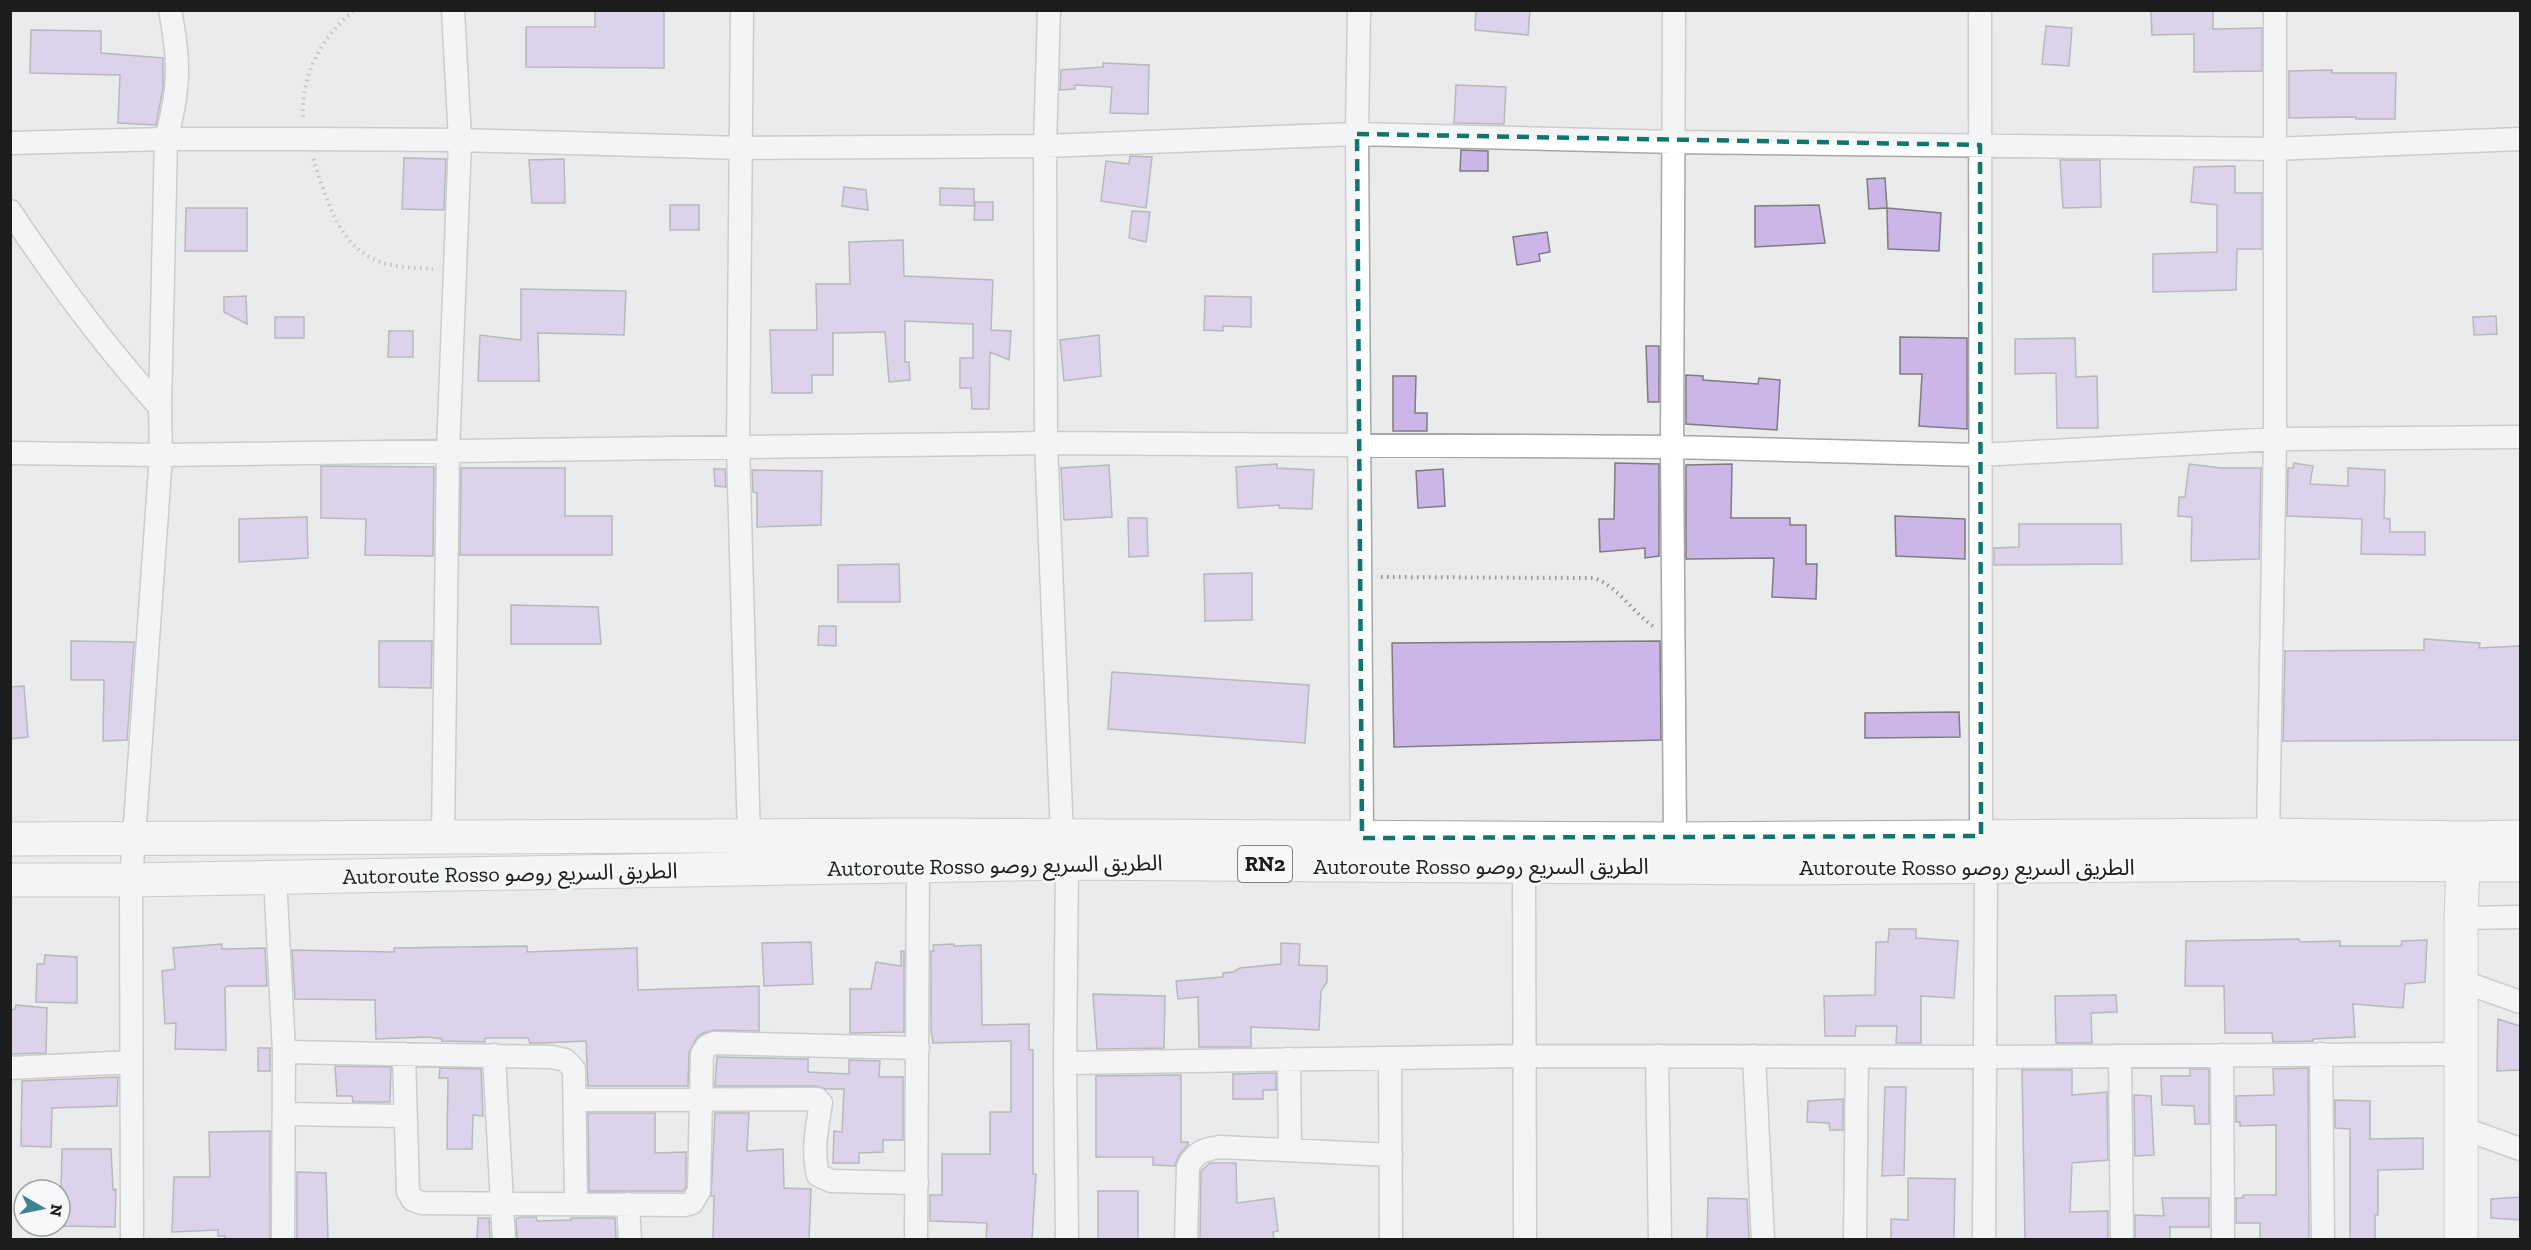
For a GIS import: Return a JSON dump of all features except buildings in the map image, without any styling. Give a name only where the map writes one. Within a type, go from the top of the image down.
[{"type":"main road","name":"Autoroute Rosso الطريق السريع روصو","points":[[10,839],[749,837],[1524,866],[1983,852],[2268,835],[2465,852],[2520,866]]},
{"type":"main road","name":"Autoroute Rosso الطريق السريع روصو","points":[[10,880],[131,880],[918,865],[1065,850],[1362,837],[1675,839],[2271,864],[2465,852],[2520,837]]},
{"type":"main road","points":[[2461,1239],[2462,1128],[2459,1054],[2461,918],[2465,852]]},
{"type":"street","points":[[132,1239],[131,880],[161,455],[166,139],[176,102],[178,70],[170,10]]},
{"type":"street","points":[[443,838],[448,451],[460,140],[453,10]]},
{"type":"street","points":[[742,10],[738,447],[749,837]]},
{"type":"street","points":[[1049,10],[1045,146],[1046,443],[1065,850],[1066,1239]]},
{"type":"street","points":[[1359,10],[1357,134],[1362,837]]},
{"type":"street","points":[[1674,10],[1672,447],[1675,839]]},
{"type":"street","points":[[1980,10],[1979,454],[1984,1239]]},
{"type":"street","points":[[2268,835],[2275,439],[2275,10]]},
{"type":"street","points":[[10,143],[166,139],[306,139],[460,140],[742,148],[1045,146],[1357,134],[1674,142],[2276,149],[2520,139]]},
{"type":"street","points":[[10,211],[115,358],[160,407]]},
{"type":"street","points":[[10,453],[161,455],[1046,443],[1672,447],[1979,454],[2275,439],[2520,437]]},
{"type":"street","points":[[916,1239],[918,865]]},
{"type":"street","points":[[1524,866],[1525,1239]]},
{"type":"street","points":[[275,877],[284,1052],[283,1239]]},
{"type":"street","points":[[2461,918],[2520,917]]},
{"type":"street","points":[[2461,981],[2520,1002]]},
{"type":"street","points":[[404,1054],[408,1192],[413,1200],[422,1203],[685,1205],[692,1203],[697,1196],[702,1054],[707,1046],[714,1043],[918,1048]]},
{"type":"street","points":[[284,1052],[494,1055],[565,1060],[574,1069],[576,1204]]},
{"type":"street","points":[[2321,1054],[2323,1239]]},
{"type":"street","points":[[1065,1063],[1523,1056],[1984,1057],[2459,1054]]},
{"type":"street","points":[[494,1055],[504,1239]]},
{"type":"street","points":[[2222,1055],[2223,1239]]},
{"type":"street","points":[[1657,1056],[1660,1239]]},
{"type":"street","points":[[1755,1056],[1763,1239]]},
{"type":"street","points":[[2120,1056],[2122,1239]]},
{"type":"street","points":[[1855,1239],[1857,1057]]},
{"type":"street","points":[[1390,1058],[1391,1239]]},
{"type":"street","points":[[1288,1059],[1290,1150]]},
{"type":"street","points":[[10,1068],[131,1062]]},
{"type":"street","points":[[575,1100],[817,1099],[821,1103],[815,1161],[818,1175],[831,1181],[917,1183]]},
{"type":"street","points":[[285,1114],[405,1116]]},
{"type":"street","points":[[2462,1128],[2520,1149]]},
{"type":"street","points":[[1186,1239],[1188,1167],[1192,1158],[1204,1149],[1220,1147],[1391,1155]]},
{"type":"street","points":[[628,1204],[630,1239]]},
{"type":"path","points":[[355,10],[333,31],[315,59],[309,74],[303,106],[306,139],[335,222],[351,243],[367,255],[385,264],[454,271]]},
{"type":"path","points":[[1360,577],[1594,578],[1615,589],[1643,619],[1674,638]]},
{"type":"highlighted area","points":[[1357,134],[1980,145],[1981,836],[1362,838]]}]
